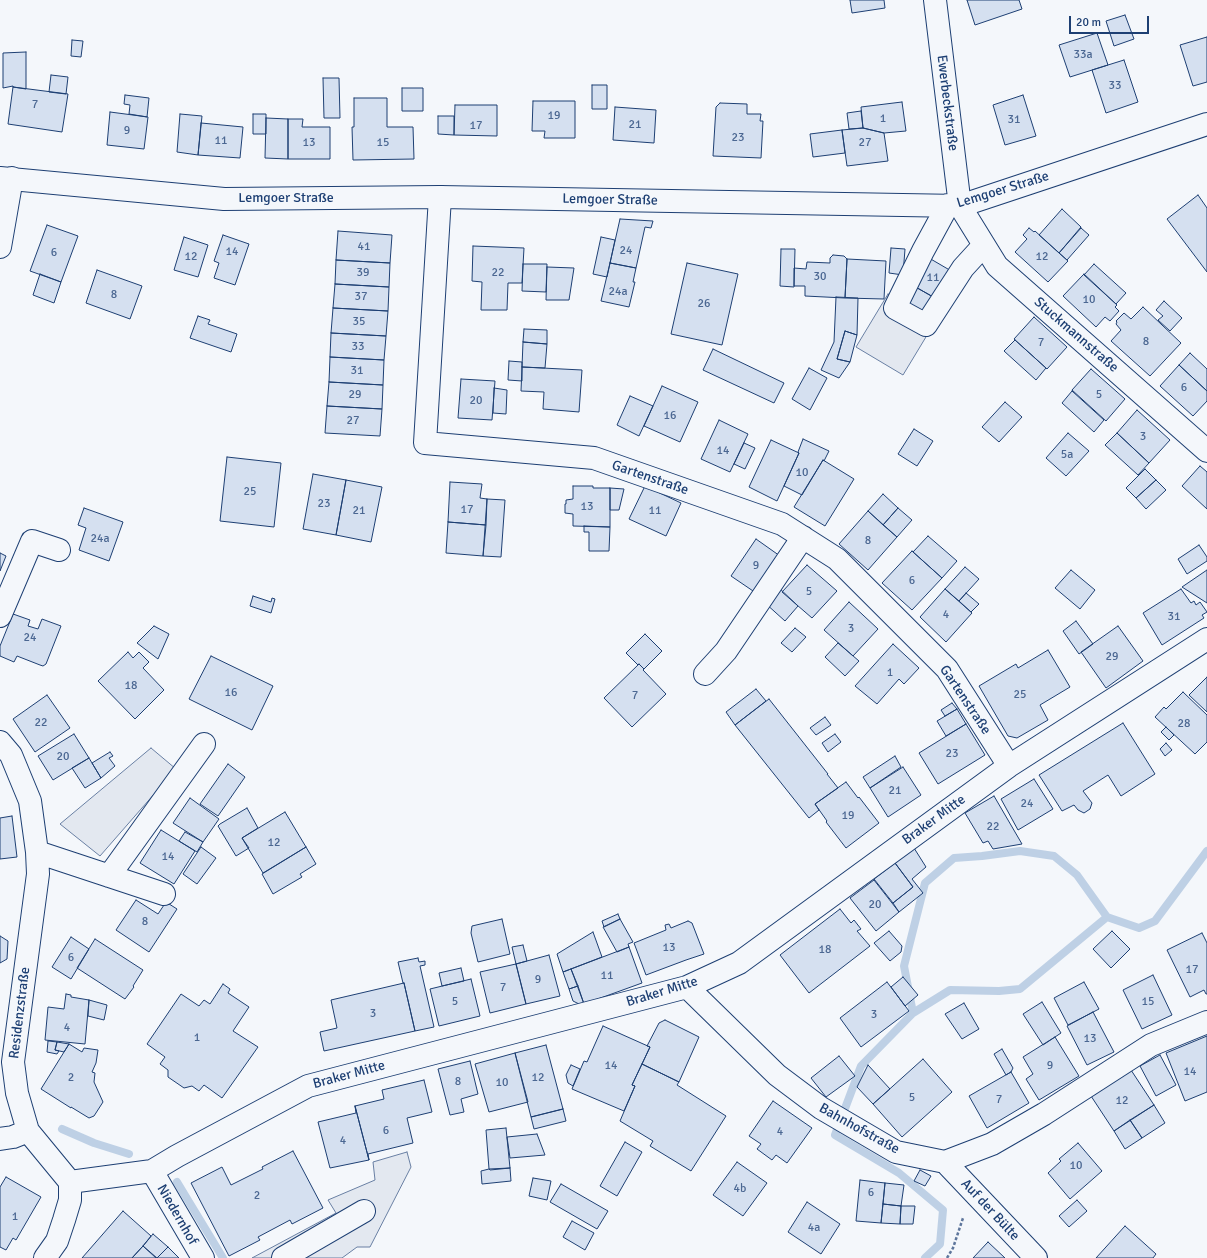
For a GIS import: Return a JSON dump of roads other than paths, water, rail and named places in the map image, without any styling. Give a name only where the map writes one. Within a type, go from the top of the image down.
[{"type":"street","name":"Ewerbeckstraße","points":[[935,0],[954,206]]},
{"type":"street","name":"Lemgoer Straße","points":[[6,178],[224,199],[440,197],[954,206],[1207,124]]},
{"type":"street","points":[[0,247],[6,178]]},
{"type":"street","name":"Gartenstraße","points":[[440,197],[425,443],[594,458],[782,524],[837,559],[947,669],[1009,766]]},
{"type":"street","name":"Stuckmannstraße","points":[[954,206],[984,245],[997,266],[1207,451]]},
{"type":"street","points":[[954,206],[923,251],[895,308],[926,325],[963,268],[984,245]]},
{"type":"street","points":[[705,674],[726,652],[803,538]]},
{"type":"street","points":[[0,616],[32,541],[59,550]]},
{"type":"street","name":"Braker Mitte","points":[[70,1182],[152,1171],[177,1156],[308,1086],[687,987],[739,963],[1009,766],[1207,639]]},
{"type":"street","name":"Residenzstraße","points":[[0,742],[11,756],[30,800],[37,852],[38,874],[13,1062],[17,1093],[28,1131],[70,1182]]},
{"type":"street","points":[[109,876],[204,744]]},
{"type":"street","points":[[37,852],[164,894]]},
{"type":"street","name":"Bahnhofstraße","points":[[687,987],[777,1075],[821,1108],[896,1152],[945,1162]]},
{"type":"street","points":[[945,1162],[992,1144],[1044,1114],[1151,1044],[1207,1022]]},
{"type":"street","points":[[0,1139],[13,1137],[28,1131]]},
{"type":"street","name":"Auf der Bülte","points":[[945,1162],[1036,1258]]},
{"type":"street","name":"Niedernhof","points":[[152,1171],[203,1258]]},
{"type":"street","points":[[44,1258],[57,1241],[70,1200],[70,1182]]},
{"type":"street","points":[[282,1258],[364,1211]]},
{"type":"waterway","points":[[913,1013],[904,966],[925,883],[954,858],[1020,851],[1054,856],[1077,875],[1107,917]]},
{"type":"waterway","points":[[925,1258],[940,1244],[943,1210],[899,1173],[835,1135],[861,1066],[913,1013],[950,990],[999,991],[1020,989],[1107,917],[1139,928],[1155,921],[1207,851]]},
{"type":"waterway","points":[[62,1129],[94,1143],[129,1154]]},
{"type":"waterway","points":[[177,1182],[223,1258]]}]
